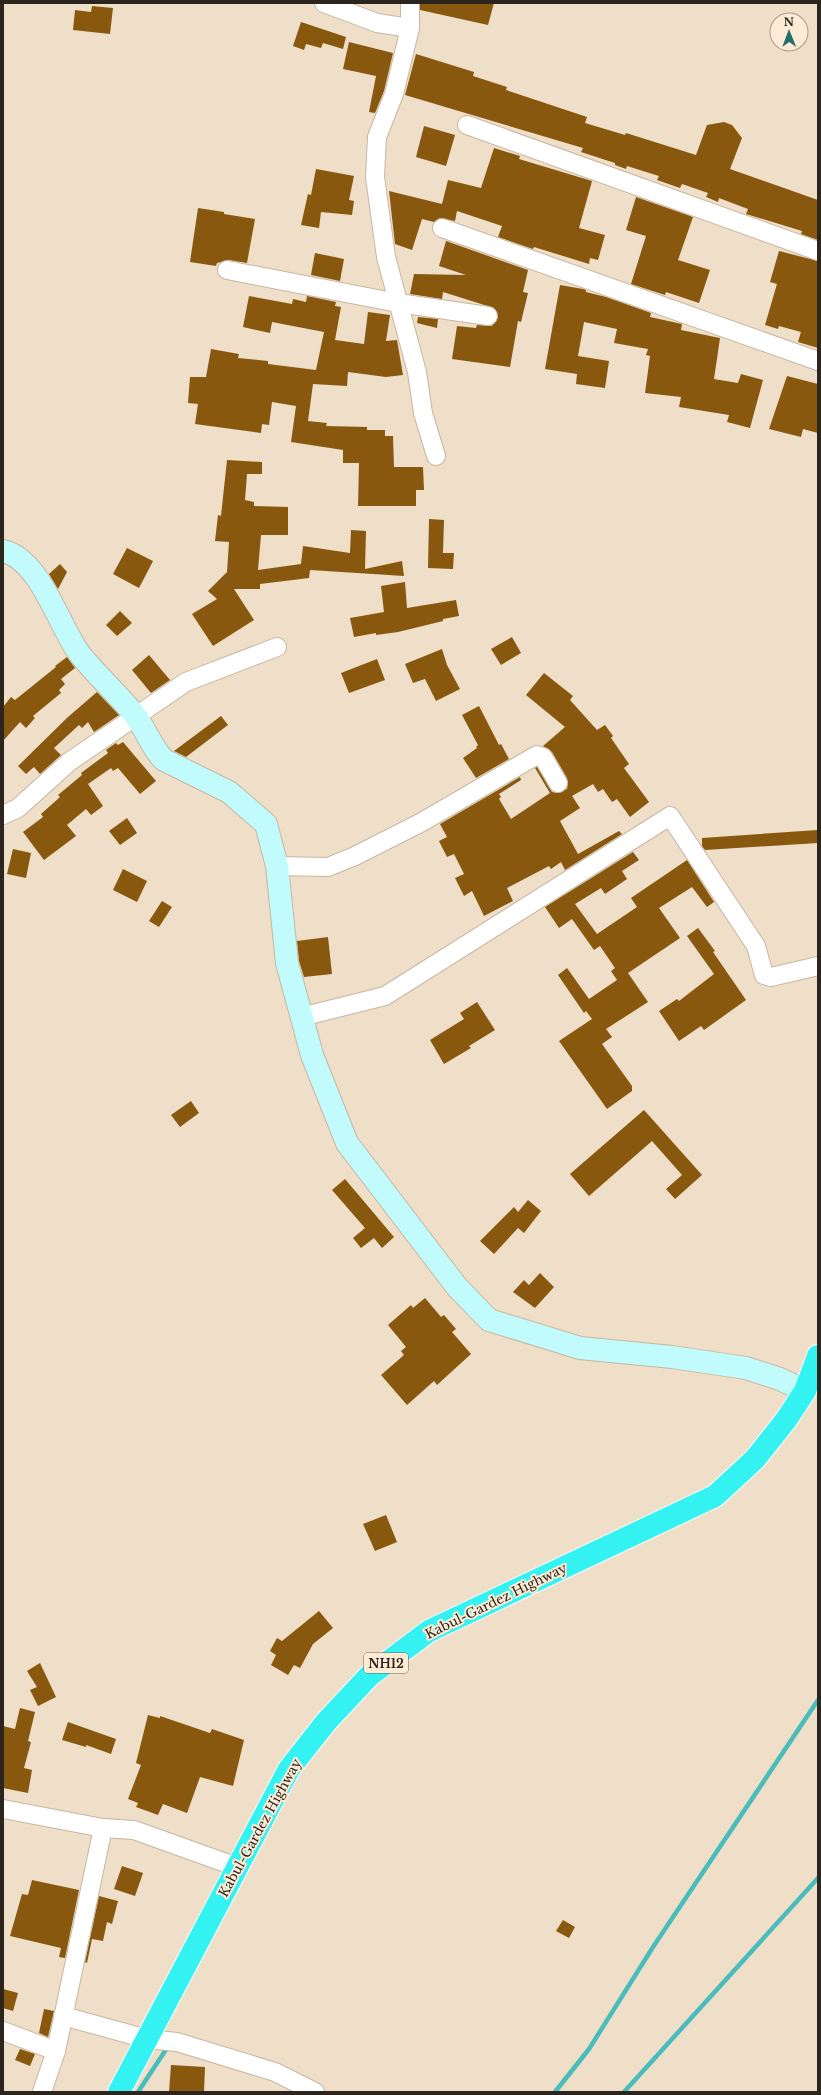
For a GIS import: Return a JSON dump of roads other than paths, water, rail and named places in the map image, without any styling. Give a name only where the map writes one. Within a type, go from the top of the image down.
[{"type":"highway","name":"Kabul-Gardez Highway","points":[[119,2092],[290,1769],[326,1722],[369,1676],[429,1631],[715,1496],[755,1459],[786,1420],[805,1391],[818,1356]]},
{"type":"street","points":[[324,3],[377,23],[410,28]]},
{"type":"street","points":[[410,3],[410,28],[394,94],[377,137],[375,157],[377,195],[386,257],[417,372],[423,413],[436,456]]},
{"type":"street","points":[[467,125],[818,251]]},
{"type":"street","points":[[442,228],[818,361]]},
{"type":"street","points":[[227,270],[398,303],[488,316]]},
{"type":"street","points":[[3,551],[11,553],[24,563],[50,599],[79,652],[135,716],[157,753],[164,760],[229,792],[266,824],[277,866],[287,963],[312,1055],[347,1143],[457,1287],[489,1320],[580,1348],[672,1357],[746,1368],[780,1379],[805,1391]]},
{"type":"street","points":[[3,815],[18,808],[68,762],[186,682],[277,647]]},
{"type":"street","points":[[277,866],[328,867],[355,856],[422,822],[537,755],[543,757],[558,783]]},
{"type":"street","points":[[301,1017],[385,996],[670,816],[756,946],[764,975],[771,977],[818,966]]},
{"type":"street","points":[[3,1809],[103,1828],[134,1830],[237,1867]]},
{"type":"street","points":[[42,2092],[56,2051],[103,1828]]},
{"type":"street","points":[[63,2016],[147,2038],[177,2042],[275,2072],[314,2092]]},
{"type":"street","points":[[3,2031],[56,2051]]},
{"type":"waterway","points":[[555,2092],[589,2049],[653,1947],[818,1700]]},
{"type":"waterway","points":[[624,2092],[818,1878]]},
{"type":"waterway","points":[[138,2092],[169,2045]]}]
